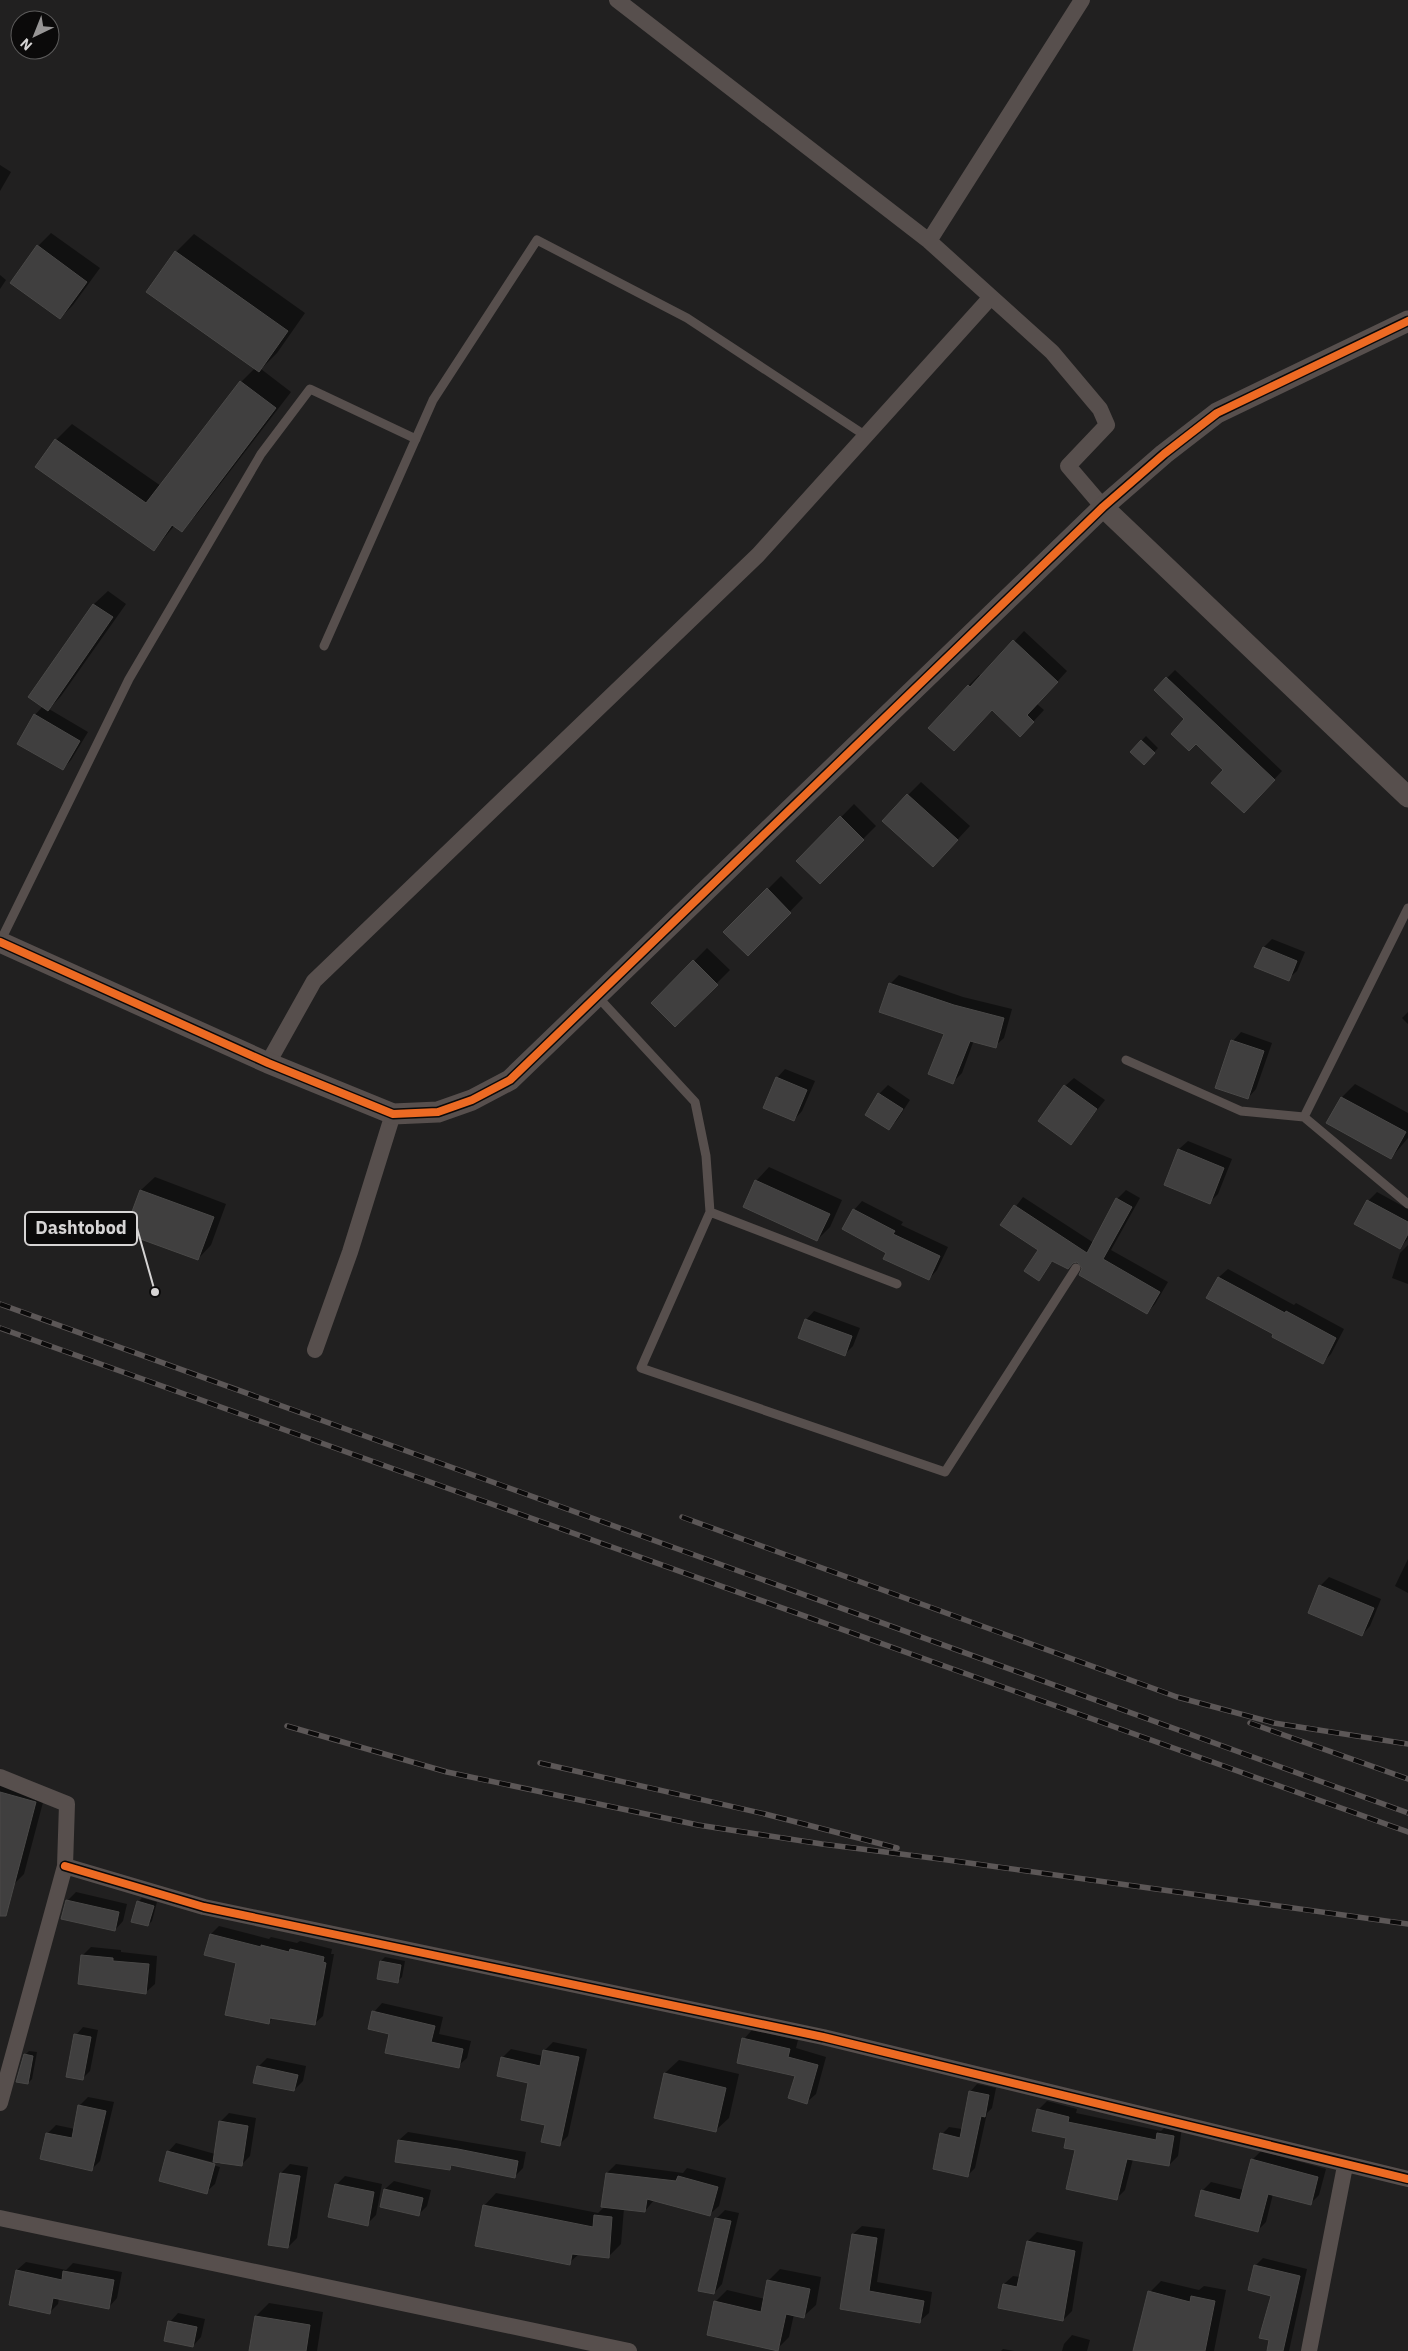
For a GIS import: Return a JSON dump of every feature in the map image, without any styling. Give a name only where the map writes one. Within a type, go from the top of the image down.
[{"type":"street","points":[[617,0],[930,242],[1052,352],[1100,409],[1107,425],[1068,466],[1103,507],[1408,797]]},
{"type":"street","points":[[930,242],[1082,0]]},
{"type":"street","points":[[268,1063],[314,981],[758,555],[991,297]]},
{"type":"street","points":[[0,942],[268,1063],[393,1114],[438,1112],[472,1100],[510,1080],[1103,507],[1164,454],[1217,413],[1408,321]]},
{"type":"street","points":[[315,1350],[350,1252],[393,1114]]},
{"type":"street","points":[[0,1777],[67,1804],[65,1866],[0,2103]]},
{"type":"street","points":[[65,1866],[204,1907],[823,2037],[1345,2166],[1408,2179]]},
{"type":"street","points":[[1309,2351],[1345,2166]]},
{"type":"street","points":[[0,2218],[630,2351]]},
{"type":"lane","points":[[324,646],[433,400],[537,240],[687,318],[866,436]]},
{"type":"lane","points":[[0,942],[129,679],[261,454],[310,389],[416,439]]},
{"type":"lane","points":[[1304,1117],[1408,908]]},
{"type":"lane","points":[[597,996],[695,1102],[706,1156],[710,1212],[641,1368],[944,1472],[1076,1268]]},
{"type":"lane","points":[[1126,1060],[1241,1112],[1304,1117],[1408,1204]]},
{"type":"lane","points":[[710,1212],[897,1284]]},
{"type":"building","points":[[37,245],[87,282],[60,319],[10,283]]},
{"type":"building","points":[[175,251],[288,331],[259,372],[146,292]]},
{"type":"building","points":[[240,381],[276,408],[182,532],[172,525],[154,551],[35,467],[55,439],[146,503]]},
{"type":"building","points":[[93,604],[113,617],[48,711],[28,697]]},
{"type":"building","points":[[1013,640],[1058,682],[1027,715],[1034,722],[1020,737],[992,710],[954,751],[928,728],[968,685],[970,687]]},
{"type":"building","points":[[1166,677],[1275,780],[1244,813],[1211,783],[1223,770],[1196,744],[1189,751],[1171,734],[1184,719],[1154,690]]},
{"type":"building","points":[[34,714],[80,741],[63,770],[17,744]]},
{"type":"building","points":[[1141,740],[1155,753],[1144,765],[1130,752]]},
{"type":"building","points":[[907,794],[958,840],[933,867],[882,821]]},
{"type":"building","points":[[840,816],[864,840],[820,884],[796,861]]},
{"type":"building","points":[[767,888],[791,913],[748,956],[723,932]]},
{"type":"building","points":[[1263,947],[1297,961],[1289,981],[1254,967]]},
{"type":"building","points":[[693,960],[718,985],[675,1027],[651,1003]]},
{"type":"building","points":[[889,983],[954,1005],[1004,1018],[996,1048],[970,1041],[953,1084],[928,1074],[944,1034],[879,1012]]},
{"type":"building","points":[[1231,1040],[1264,1051],[1248,1099],[1215,1088]]},
{"type":"building","points":[[776,1077],[807,1090],[794,1121],[763,1108]]},
{"type":"building","points":[[1064,1085],[1097,1109],[1071,1145],[1038,1121]]},
{"type":"building","points":[[878,1093],[903,1109],[889,1130],[865,1115]]},
{"type":"building","points":[[1341,1097],[1406,1132],[1391,1159],[1326,1123]]},
{"type":"building","points":[[1178,1149],[1224,1168],[1210,1204],[1164,1185]]},
{"type":"building","points":[[755,1180],[830,1214],[817,1241],[743,1207]]},
{"type":"building","points":[[140,1190],[214,1217],[198,1260],[124,1233]]},
{"type":"building","points":[[1116,1198],[1132,1207],[1103,1259],[1160,1292],[1147,1314],[1079,1275],[1082,1268],[1077,1262],[1073,1263],[1068,1269],[1052,1261],[1039,1281],[1024,1271],[1038,1250],[1000,1225],[1014,1205],[1087,1253]]},
{"type":"building","points":[[1367,1200],[1408,1222],[1408,1234],[1400,1249],[1354,1224]]},
{"type":"building","points":[[853,1209],[895,1231],[893,1234],[940,1256],[929,1280],[883,1259],[886,1253],[842,1229]]},
{"type":"building","points":[[1218,1277],[1336,1338],[1323,1364],[1272,1337],[1273,1334],[1206,1298]]},
{"type":"building","points":[[805,1319],[852,1336],[845,1356],[798,1338]]},
{"type":"building","points":[[1319,1585],[1374,1608],[1362,1636],[1308,1613]]},
{"type":"building","points":[[0,1792],[36,1802],[6,1916],[0,1916]]},
{"type":"building","points":[[66,1900],[119,1912],[115,1931],[61,1919]]},
{"type":"building","points":[[137,1901],[154,1906],[148,1926],[131,1922]]},
{"type":"building","points":[[210,1934],[261,1947],[261,1945],[289,1952],[290,1949],[324,1957],[323,1962],[326,1963],[315,2025],[270,2018],[269,2024],[225,2015],[236,1963],[204,1955]]},
{"type":"building","points":[[81,1955],[113,1958],[113,1961],[149,1964],[146,1994],[78,1984]]},
{"type":"building","points":[[380,1961],[401,1965],[398,1983],[377,1979]]},
{"type":"building","points":[[372,2011],[435,2026],[431,2042],[463,2049],[459,2068],[385,2053],[389,2034],[368,2029]]},
{"type":"building","points":[[74,2034],[91,2037],[83,2080],[66,2077]]},
{"type":"building","points":[[742,2038],[790,2049],[788,2057],[818,2065],[807,2104],[788,2098],[795,2076],[737,2063]]},
{"type":"building","points":[[543,2050],[579,2057],[560,2146],[541,2142],[545,2125],[521,2120],[528,2083],[497,2076],[501,2057],[540,2066]]},
{"type":"building","points":[[24,2054],[33,2056],[28,2084],[16,2082]]},
{"type":"building","points":[[257,2066],[298,2075],[294,2091],[253,2083]]},
{"type":"building","points":[[664,2073],[726,2088],[716,2132],[654,2118]]},
{"type":"building","points":[[969,2091],[989,2095],[985,2117],[981,2116],[968,2177],[933,2169],[940,2133],[960,2138]]},
{"type":"building","points":[[78,2105],[106,2111],[92,2171],[40,2159],[46,2133],[72,2138]]},
{"type":"building","points":[[1037,2109],[1069,2117],[1068,2122],[1156,2140],[1157,2133],[1174,2136],[1169,2166],[1127,2159],[1117,2200],[1066,2189],[1075,2150],[1064,2148],[1066,2138],[1032,2131]]},
{"type":"building","points":[[219,2121],[248,2126],[242,2166],[213,2162]]},
{"type":"building","points":[[398,2140],[518,2161],[515,2178],[451,2165],[450,2170],[395,2162]]},
{"type":"building","points":[[167,2151],[215,2164],[207,2194],[159,2181]]},
{"type":"building","points":[[1251,2159],[1318,2177],[1311,2205],[1268,2194],[1258,2232],[1195,2216],[1201,2190],[1240,2200]]},
{"type":"building","points":[[280,2173],[300,2176],[288,2248],[268,2245]]},
{"type":"building","points":[[606,2173],[676,2181],[678,2176],[718,2187],[710,2216],[647,2199],[645,2212],[601,2207]]},
{"type":"building","points":[[335,2184],[374,2192],[368,2226],[328,2217]]},
{"type":"building","points":[[384,2189],[423,2198],[419,2216],[380,2207]]},
{"type":"building","points":[[483,2205],[593,2227],[594,2215],[612,2217],[609,2258],[572,2254],[570,2265],[475,2246]]},
{"type":"building","points":[[715,2218],[731,2221],[714,2294],[698,2291]]},
{"type":"building","points":[[852,2234],[877,2238],[869,2291],[924,2301],[920,2323],[840,2309]]},
{"type":"building","points":[[1027,2241],[1075,2251],[1063,2321],[998,2308],[1003,2284],[1017,2287]]},
{"type":"building","points":[[1254,2265],[1300,2276],[1283,2351],[1267,2351],[1269,2340],[1259,2338],[1271,2296],[1248,2290]]},
{"type":"building","points":[[16,2270],[62,2280],[63,2271],[114,2280],[109,2309],[53,2298],[50,2314],[9,2305]]},
{"type":"building","points":[[767,2280],[810,2289],[804,2318],[786,2314],[778,2351],[707,2335],[714,2301],[761,2312]]},
{"type":"building","points":[[1148,2291],[1190,2302],[1191,2296],[1215,2301],[1205,2351],[1133,2351]]},
{"type":"building","points":[[255,2316],[310,2325],[306,2351],[249,2351]]},
{"type":"building","points":[[168,2321],[197,2327],[193,2347],[164,2341]]},
{"type":"railway","points":[[0,1304],[1408,1813]]},
{"type":"railway","points":[[0,1328],[1408,1832]]},
{"type":"railway","points":[[682,1517],[1177,1697],[1274,1723],[1408,1744]]},
{"type":"railway","points":[[1250,1723],[1408,1779]]},
{"type":"railway","points":[[287,1726],[447,1772],[698,1825],[822,1844],[1408,1924]]},
{"type":"railway","points":[[540,1763],[765,1814],[897,1848]]},
{"type":"cycle path","points":[[0,942],[268,1063],[393,1114],[438,1112],[472,1100],[510,1080],[1103,507],[1164,454],[1217,413],[1408,321]]},
{"type":"cycle path","points":[[65,1866],[204,1907],[823,2037],[1408,2179]]},
{"type":"place","name":"Dashtobod","points":[[155,1292]]}]
